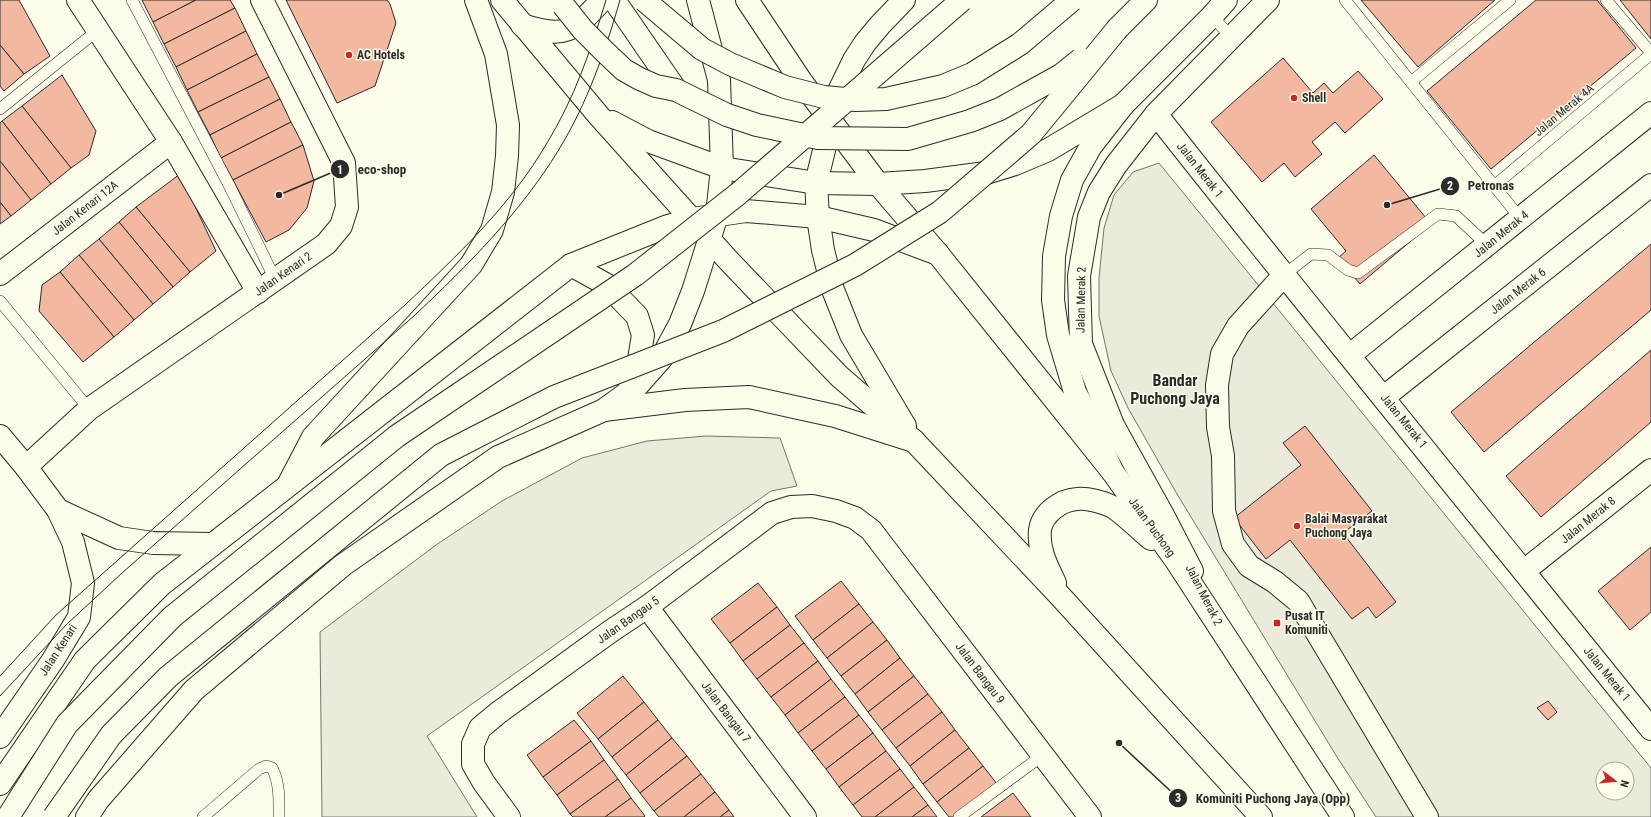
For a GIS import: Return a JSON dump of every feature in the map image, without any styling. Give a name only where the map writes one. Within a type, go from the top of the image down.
[{"type":"main road","points":[[78,0],[171,142],[258,292]]},
{"type":"main road","name":"Jalan Kenari 2","points":[[26,467],[89,409],[326,244],[341,226],[346,207],[344,163],[262,0]]},
{"type":"main road","points":[[290,483],[313,437],[471,265],[492,230],[502,192],[507,156],[508,125],[496,54],[476,0]]},
{"type":"main road","points":[[502,0],[599,116],[709,239],[838,376],[914,441],[1061,597],[1261,817]]},
{"type":"main road","points":[[560,0],[583,30],[624,70],[656,86],[676,90],[726,115],[757,125],[818,138],[908,139],[970,121],[1000,109],[1060,76],[1118,28],[1146,0]]},
{"type":"main road","points":[[522,25],[543,32],[560,32],[572,28],[587,17],[602,0]]},
{"type":"main road","points":[[614,0],[676,90]]},
{"type":"main road","points":[[644,0],[702,49],[730,64],[786,87],[824,97],[856,100],[886,99],[943,86],[972,74],[1020,44],[1072,0]]},
{"type":"main road","points":[[87,817],[98,800],[194,690],[342,565],[498,457],[604,410],[637,386],[661,358],[680,324],[693,291],[717,215],[722,168],[719,80],[698,0]]},
{"type":"main road","name":"Jalan Puchong","points":[[747,0],[801,82],[878,184],[938,254],[1112,470],[1175,559],[1343,817]]},
{"type":"main road","points":[[904,0],[880,25],[854,60],[838,92],[816,183],[818,218],[823,250],[833,290],[851,335],[914,441]]},
{"type":"main road","points":[[8,817],[67,724],[172,616],[397,436],[648,265],[738,194],[962,0]]},
{"type":"main road","points":[[1112,470],[1088,416],[1074,392],[1058,335],[1053,300],[1054,256],[1061,216],[1072,180],[1091,146],[1123,105],[1212,16],[1226,0]]},
{"type":"main road","name":"Jalan Merak 2","points":[[1223,633],[1163,515],[1113,425],[1081,344],[1079,276],[1089,216],[1099,192],[1116,164],[1156,114],[1268,0]]},
{"type":"main road","points":[[54,817],[111,735],[168,677],[441,455],[554,397],[723,332],[855,265],[940,212],[1031,134],[1118,28]]},
{"type":"main road","points":[[599,116],[648,141],[722,168],[816,183],[878,184],[925,181],[986,173],[1015,164],[1048,150],[1123,105]]},
{"type":"main road","name":"Jalan Merak 4","points":[[1350,355],[1651,112]]},
{"type":"main road","name":"Jalan Merak 1","points":[[1156,114],[1284,276],[1350,355],[1651,729]]},
{"type":"main road","name":"Jalan Kenari 12A","points":[[0,274],[171,142]]},
{"type":"main road","name":"Jalan Merak 6","points":[[1384,397],[1651,185]]},
{"type":"main road","points":[[0,784],[84,660],[162,584],[571,265],[668,226],[692,219],[746,211],[818,218],[874,230],[938,254]]},
{"type":"main road","points":[[571,265],[606,285],[637,316],[643,335],[638,365],[604,410]]},
{"type":"main road","points":[[1284,276],[1238,326],[1222,354],[1217,385],[1218,427],[1223,456],[1224,512],[1233,544],[1249,566],[1275,582],[1298,601],[1427,817]]},
{"type":"main road","points":[[604,410],[685,400],[750,397],[835,416],[914,441]]},
{"type":"main road","name":"Jalan Kenari","points":[[0,436],[26,467],[58,510],[73,542],[84,583],[79,617],[53,660],[23,701],[0,737]]},
{"type":"main road","name":"Jalan Merak 8","points":[[1524,571],[1651,470]]},
{"type":"main road","points":[[1061,597],[1040,551],[1040,530],[1047,514],[1061,504],[1076,499],[1096,501],[1113,508],[1175,559]]},
{"type":"main road","name":"Jalan Bangau 5","points":[[509,817],[484,783],[473,764],[473,744],[480,728],[510,704],[611,630],[647,607],[772,513],[791,507],[812,506],[836,511],[855,518],[871,530]]},
{"type":"main road","name":"Jalan Kenari","points":[[58,510],[120,538],[153,543],[212,544]]},
{"type":"main road","name":"Jalan Bangau 9","points":[[871,530],[1090,817]]},
{"type":"main road","name":"Jalan Bangau 7","points":[[647,607],[805,817]]},
{"type":"lane","points":[[132,0],[229,185],[275,279]]},
{"type":"lane","points":[[1345,0],[1520,218]]},
{"type":"lane","points":[[1411,82],[1510,0]]},
{"type":"lane","points":[[1606,0],[1651,54]]},
{"type":"lane","points":[[1212,16],[1231,37]]},
{"type":"lane","points":[[0,110],[98,30]]},
{"type":"lane","name":"Jalan Merak 4A","points":[[1494,186],[1651,54]]},
{"type":"lane","points":[[1284,276],[1311,254],[1328,255],[1348,270],[1358,273],[1438,214],[1456,216],[1487,245]]},
{"type":"lane","points":[[0,301],[89,409]]},
{"type":"lane","points":[[959,817],[1043,755]]},
{"type":"lane","points":[[203,817],[259,769],[266,766],[272,768],[276,776],[279,794],[279,817]]},
{"type":"shaded area","points":[[1159,163],[1651,768],[1651,817],[1376,817],[1337,757],[1177,494],[1128,408],[1111,371],[1099,316],[1099,278],[1104,228],[1114,195],[1133,172]]},
{"type":"shaded area","points":[[706,436],[780,438],[797,486],[771,491],[427,736],[477,817],[322,817],[320,632],[436,545],[502,501],[582,458],[647,441]]},
{"type":"building","points":[[0,0],[19,0],[50,56],[24,74],[0,45]]},
{"type":"building","points":[[142,0],[196,0],[153,22]]},
{"type":"building","points":[[196,0],[230,0],[235,8],[164,44],[153,22]]},
{"type":"building","name":"AC Hotels","points":[[286,0],[387,0],[390,4],[396,23],[375,86],[337,103]]},
{"type":"building","points":[[1361,0],[1495,0],[1418,67]]},
{"type":"building","points":[[1536,0],[1597,0],[1636,48],[1491,169],[1427,91]]},
{"type":"building","points":[[1620,0],[1651,0],[1651,39]]},
{"type":"building","points":[[235,8],[246,31],[176,67],[164,44]]},
{"type":"building","points":[[246,31],[257,54],[187,90],[176,67]]},
{"type":"building","points":[[0,45],[24,74],[4,91],[0,86]]},
{"type":"building","points":[[257,54],[269,77],[198,112],[187,90]]},
{"type":"building","points":[[1283,58],[1313,93],[1324,83],[1333,93],[1358,71],[1383,99],[1345,133],[1335,122],[1312,142],[1322,154],[1295,177],[1284,163],[1262,182],[1211,122]]},
{"type":"building","points":[[62,75],[96,131],[89,155],[71,168],[22,106]]},
{"type":"building","points":[[269,77],[280,99],[210,135],[198,112]]},
{"type":"building","points":[[280,99],[291,122],[221,158],[210,135]]},
{"type":"building","points":[[22,106],[71,168],[51,184],[2,121]]},
{"type":"building","points":[[2,121],[51,184],[31,200],[0,161],[0,123]]},
{"type":"building","points":[[291,122],[303,145],[233,180],[221,158]]},
{"type":"building","points":[[303,145],[314,181],[307,208],[289,230],[266,242],[233,180]]},
{"type":"building","points":[[1374,155],[1431,224],[1360,284],[1338,258],[1346,251],[1311,209]]},
{"type":"building","points":[[0,161],[31,200],[11,216],[0,202]]},
{"type":"building","points":[[180,174],[216,251],[190,272],[136,207]]},
{"type":"building","points":[[0,202],[11,216],[0,224]]},
{"type":"building","points":[[136,207],[190,272],[173,287],[119,222]]},
{"type":"building","points":[[119,222],[173,287],[153,304],[99,239]]},
{"type":"building","points":[[99,239],[153,304],[134,320],[79,255]]},
{"type":"building","points":[[1651,244],[1651,310],[1484,452],[1451,412]]},
{"type":"building","points":[[79,255],[134,320],[114,337],[60,272]]},
{"type":"building","points":[[60,272],[114,337],[83,362],[39,311],[42,285]]},
{"type":"building","points":[[1651,350],[1651,422],[1541,517],[1506,476]]},
{"type":"building","name":"Balai Masyarakat Puchong Jaya","points":[[1305,426],[1372,511],[1343,533],[1396,602],[1376,618],[1368,607],[1352,619],[1290,540],[1266,559],[1234,518],[1301,465],[1283,443]]},
{"type":"building","points":[[1651,547],[1651,612],[1630,630],[1598,591]]},
{"type":"building","points":[[841,581],[859,604],[813,640],[795,616]]},
{"type":"building","points":[[758,583],[777,607],[730,643],[711,619]]},
{"type":"building","points":[[859,604],[873,622],[827,658],[813,640]]},
{"type":"building","points":[[777,607],[790,625],[743,661],[730,643]]},
{"type":"building","points":[[873,622],[887,640],[841,676],[827,658]]},
{"type":"building","points":[[790,625],[804,643],[757,679],[743,661]]},
{"type":"building","points":[[887,640],[900,658],[855,694],[841,676]]},
{"type":"building","points":[[804,643],[818,661],[771,697],[757,679]]},
{"type":"building","points":[[900,658],[914,676],[868,712],[855,694]]},
{"type":"building","points":[[818,661],[831,679],[785,715],[771,697]]},
{"type":"building","points":[[623,676],[644,702],[598,739],[577,713]]},
{"type":"building","points":[[914,676],[928,694],[882,730],[868,712]]},
{"type":"building","points":[[831,679],[845,697],[798,733],[785,715]]},
{"type":"building","points":[[928,694],[942,712],[896,748],[882,730]]},
{"type":"building","points":[[845,697],[859,715],[812,751],[798,733]]},
{"type":"building","points":[[1548,701],[1557,712],[1548,720],[1537,708]]},
{"type":"building","points":[[644,702],[658,720],[612,757],[598,739]]},
{"type":"building","points":[[942,712],[955,730],[910,766],[896,748]]},
{"type":"building","points":[[859,715],[873,733],[826,769],[812,751]]},
{"type":"building","points":[[574,720],[591,741],[543,777],[527,755]]},
{"type":"building","points":[[658,720],[672,738],[626,775],[612,757]]},
{"type":"building","points":[[955,730],[969,748],[923,784],[910,766]]},
{"type":"building","points":[[873,733],[886,751],[839,787],[826,769]]},
{"type":"building","points":[[672,738],[687,756],[640,793],[626,775]]},
{"type":"building","points":[[591,741],[604,760],[557,795],[543,777]]},
{"type":"building","points":[[969,748],[983,766],[937,802],[923,784]]},
{"type":"building","points":[[886,751],[900,769],[853,805],[839,787]]},
{"type":"building","points":[[687,756],[701,774],[654,811],[640,793]]},
{"type":"building","points":[[604,760],[618,779],[570,814],[557,795]]},
{"type":"building","points":[[983,766],[997,784],[954,817],[949,817],[937,802]]},
{"type":"building","points":[[900,769],[914,787],[875,817],[862,817],[853,805]]},
{"type":"building","points":[[701,774],[715,792],[684,817],[659,817],[654,811]]},
{"type":"building","points":[[618,779],[631,798],[605,817],[573,817],[570,814]]},
{"type":"building","points":[[914,787],[928,805],[912,817],[875,817]]},
{"type":"building","points":[[715,792],[729,810],[720,817],[684,817]]},
{"type":"building","points":[[1013,793],[1031,817],[981,817]]},
{"type":"building","points":[[631,798],[645,816],[644,817],[605,817]]},
{"type":"building","points":[[928,805],[937,817],[912,817]]},
{"type":"building","points":[[729,810],[734,817],[720,817]]},
{"type":"tram line","points":[[0,676],[56,615],[405,305],[463,249],[500,209],[533,166],[566,109],[581,74],[606,0]]},
{"type":"tram line","points":[[0,696],[66,625],[122,573],[415,315],[492,238],[543,174],[578,115],[608,39],[620,0]]},
{"type":"place","name":"AC Hotels","points":[[349,55]]},
{"type":"place","name":"Shell","points":[[1294,98]]},
{"type":"place","name":"eco-shop","points":[[279,195]]},
{"type":"place","name":"Petronas","points":[[1387,205]]},
{"type":"place","name":"Balai Masyarakat Puchong Jaya","points":[[1297,526]]},
{"type":"place","name":"Pusat IT Komuniti","points":[[1277,623]]},
{"type":"place","name":"Komuniti Puchong Jaya (Opp)","points":[[1119,743]]},
{"type":"district","name":"Bandar Puchong Jaya","points":[[1175,389]]}]
